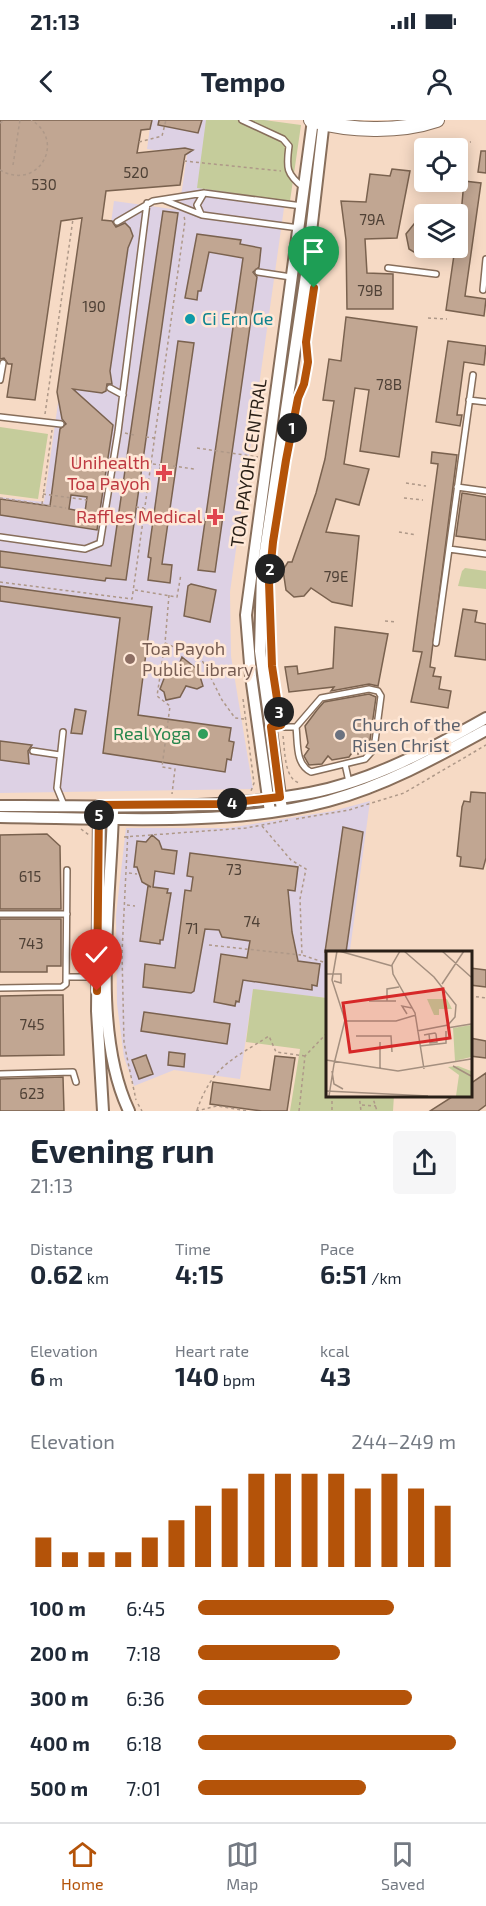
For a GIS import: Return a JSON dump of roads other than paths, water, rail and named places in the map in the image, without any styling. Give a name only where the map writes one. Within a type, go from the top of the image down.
[{"type":"street","points":[[317,121],[363,128],[400,128],[437,120]]},
{"type":"street","name":"TOA PAYOH CENTRAL","points":[[270,812],[251,676],[246,615],[303,188],[317,121]]},
{"type":"street","name":"TOA PAYOH CENTRAL","points":[[282,810],[276,726],[259,630],[262,570],[306,274],[317,121]]},
{"type":"street","points":[[0,806],[218,804],[308,793],[349,782],[416,755],[486,718]]},
{"type":"street","points":[[0,817],[112,818],[270,812],[327,802],[375,786],[429,762],[486,730]]},
{"type":"street","points":[[99,805],[97,977],[103,1111]]},
{"type":"street","points":[[113,805],[108,1020],[114,1072],[129,1111]]},
{"type":"lane","points":[[242,120],[283,139],[289,146],[286,163],[290,177],[303,188]]},
{"type":"lane","points":[[202,216],[196,205],[204,193]]},
{"type":"lane","points":[[117,222],[147,203],[204,193],[302,206]]},
{"type":"lane","points":[[164,200],[202,216],[298,228]]},
{"type":"lane","points":[[0,537],[85,549],[100,543],[115,432],[123,395],[147,203]]},
{"type":"lane","points":[[483,290],[486,259]]},
{"type":"lane","points":[[388,268],[436,274]]},
{"type":"lane","points":[[258,272],[291,278]]},
{"type":"lane","points":[[0,380],[3,363]]},
{"type":"lane","points":[[436,643],[472,375]]},
{"type":"lane","points":[[110,388],[123,395]]},
{"type":"lane","points":[[469,400],[486,402]]},
{"type":"lane","points":[[0,417],[61,424]]},
{"type":"lane","points":[[457,487],[486,491]]},
{"type":"lane","points":[[449,549],[486,554]]},
{"type":"lane","points":[[369,689],[378,692],[381,696],[374,749],[365,759],[312,772],[304,768],[300,760],[296,727],[321,698],[369,689]]},
{"type":"lane","points":[[276,726],[296,727]]},
{"type":"lane","points":[[63,732],[57,788],[64,805]]},
{"type":"lane","points":[[33,751],[60,755]]},
{"type":"lane","points":[[345,764],[349,782]]},
{"type":"lane","points":[[0,988],[62,987],[68,977],[67,870]]},
{"type":"lane","points":[[0,914],[67,914]]},
{"type":"lane","points":[[68,977],[97,977]]},
{"type":"lane","points":[[0,1074],[73,1072],[76,1082]]},
{"type":"place","name":"Ci Ern Ge","points":[[190,319]]},
{"type":"place","name":"Unihealth Toa Payoh","points":[[164,473]]},
{"type":"place","name":"Raffles Medical","points":[[215,517]]},
{"type":"place","name":"Toa Payoh Public Library","points":[[130,659]]},
{"type":"place","name":"Real Yoga","points":[[203,734]]},
{"type":"place","name":"Church of the Risen Christ","points":[[340,735]]}]
